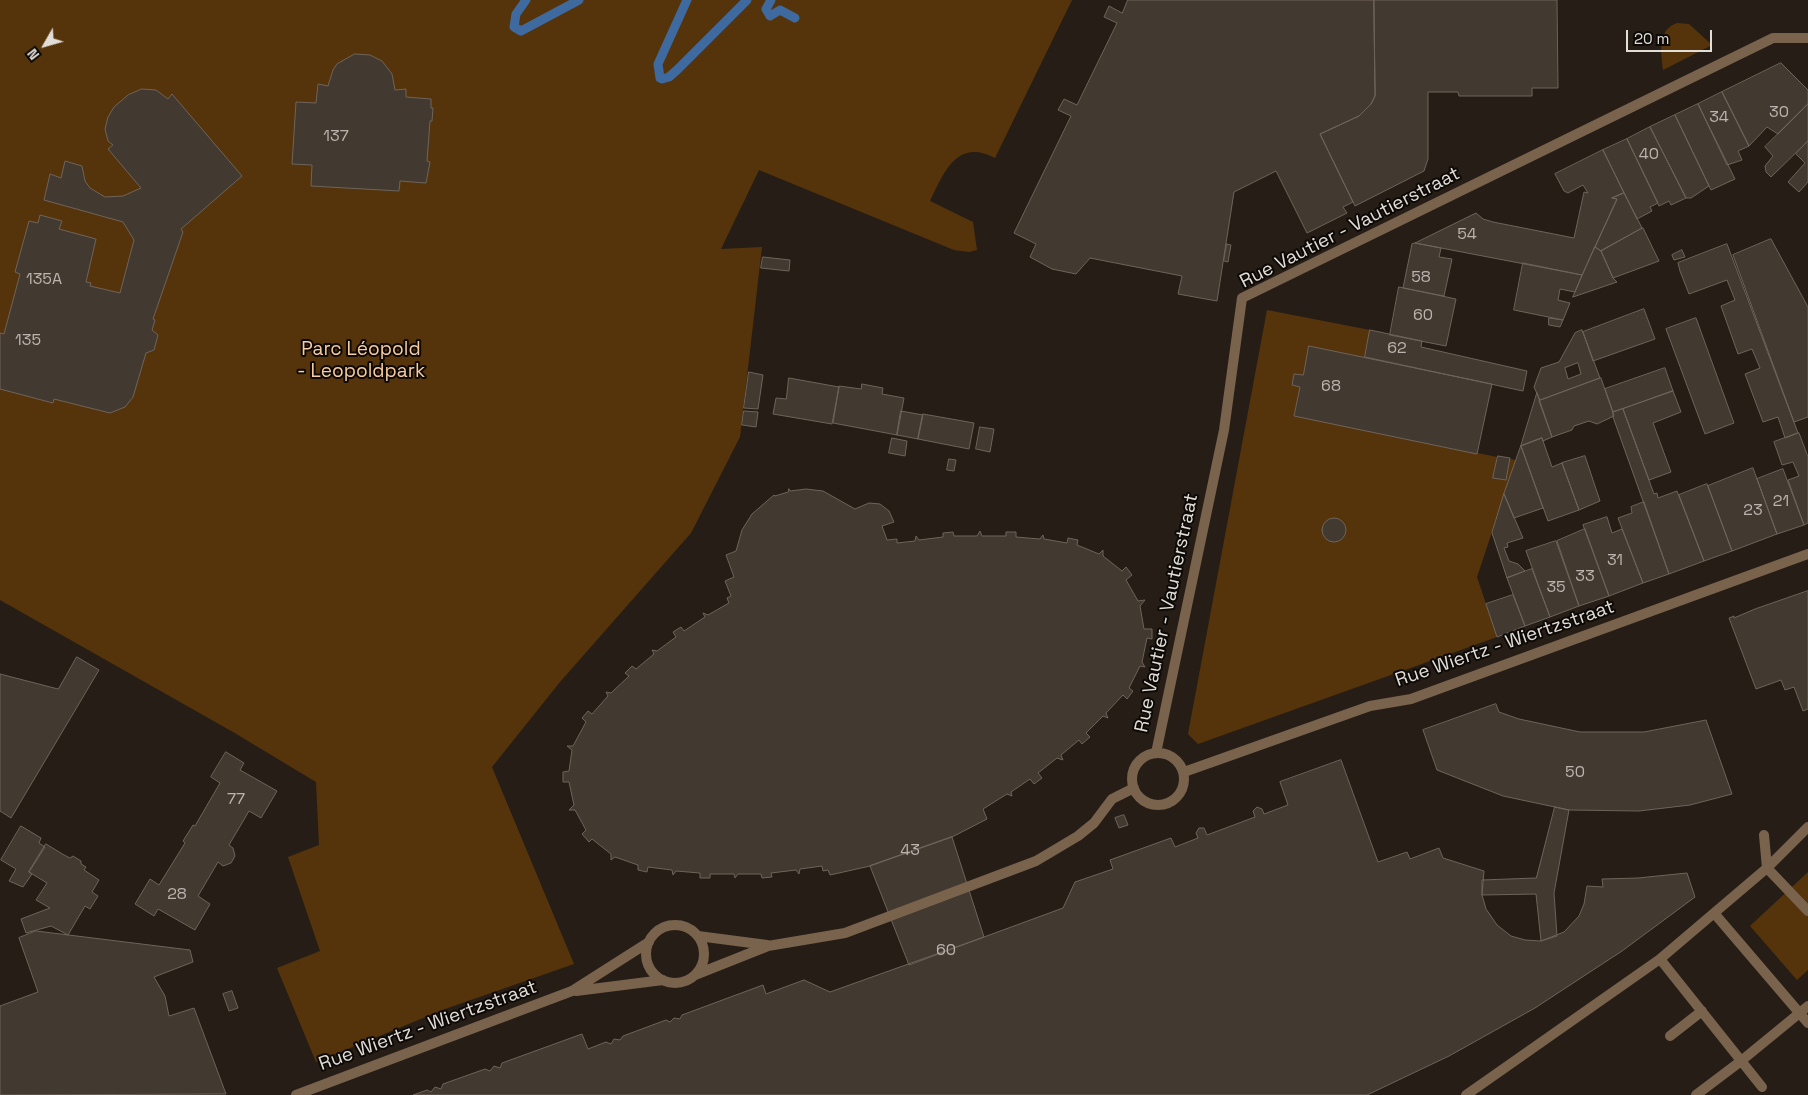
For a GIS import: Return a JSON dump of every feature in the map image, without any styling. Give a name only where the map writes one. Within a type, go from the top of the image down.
[{"type":"street","name":"Rue Vautier - Vautierstraat","points":[[1156,753],[1224,430],[1242,298],[1773,38],[1808,38]]},
{"type":"street","name":"Rue Wiertz - Wiertzstraat","points":[[1184,772],[1370,706],[1412,699],[1808,554]]},
{"type":"street","points":[[1156,753],[1173,758],[1184,772],[1183,790],[1171,803],[1153,805],[1138,796],[1134,788],[1133,775],[1138,762],[1156,753]]},
{"type":"street","name":"Rue Wiertz - Wiertzstraat","points":[[572,991],[664,980],[674,982],[685,981],[695,975],[768,946],[845,933],[1036,861],[1078,836],[1094,823],[1112,799],[1134,788]]},
{"type":"street","points":[[1466,1095],[1660,959],[1767,868],[1808,827]]},
{"type":"street","points":[[1764,834],[1767,868],[1808,911]]},
{"type":"street","points":[[1714,913],[1808,1023]]},
{"type":"street","name":"Rue Wiertz - Wiertzstraat","points":[[300,1094],[572,991],[649,942],[653,935],[667,926],[684,926],[698,936],[768,946]]},
{"type":"street","points":[[695,975],[701,967],[704,956],[703,945],[698,936]]},
{"type":"street","points":[[649,942],[647,960],[656,975],[664,980]]},
{"type":"street","points":[[1660,959],[1762,1087]]},
{"type":"street","points":[[1696,1095],[1742,1061],[1808,1006]]},
{"type":"street","points":[[1670,1036],[1702,1011]]},
{"type":"green space","name":"Parc Léopold - Leopoldpark","points":[[0,0],[1072,0],[995,158],[982,153],[971,152],[961,155],[947,169],[930,201],[973,222],[977,250],[969,252],[954,250],[759,170],[721,249],[762,247],[740,437],[691,533],[560,682],[492,767],[574,964],[445,1009],[316,1062],[277,968],[320,951],[288,857],[319,845],[316,782],[233,732],[0,600]]},
{"type":"green space","points":[[1677,23],[1689,24],[1712,45],[1663,70],[1661,49],[1663,36],[1671,26]]},
{"type":"green space","points":[[1267,310],[1370,330],[1365,358],[1309,346],[1303,375],[1294,374],[1292,385],[1300,387],[1294,415],[1497,457],[1494,478],[1506,480],[1510,459],[1516,460],[1477,577],[1497,637],[1198,744],[1188,734]]},
{"type":"green space","points":[[1808,872],[1808,970],[1797,980],[1750,926]]},
{"type":"building","points":[[1128,0],[1374,0],[1375,96],[1371,104],[1359,116],[1320,134],[1353,202],[1343,207],[1347,213],[1307,233],[1276,171],[1234,192],[1217,301],[1178,294],[1182,276],[1090,258],[1076,274],[1052,269],[1030,257],[1036,244],[1014,233],[1071,116],[1058,110],[1064,99],[1077,105],[1117,23],[1104,17],[1109,6],[1122,13]]},
{"type":"building","points":[[1374,0],[1557,0],[1558,88],[1532,88],[1532,96],[1459,96],[1458,92],[1428,92],[1428,159],[1424,171],[1355,206],[1320,134],[1359,116],[1371,104],[1375,96]]},
{"type":"building","points":[[355,54],[370,55],[382,61],[392,74],[395,90],[406,89],[406,97],[431,99],[431,108],[433,108],[432,121],[430,121],[427,161],[430,162],[426,183],[400,181],[399,191],[311,186],[312,165],[292,164],[296,102],[316,103],[318,84],[328,86],[337,64]]},
{"type":"building","points":[[1781,63],[1808,90],[1808,104],[1778,134],[1767,127],[1749,146],[1722,92]]},
{"type":"building","points":[[142,89],[156,90],[168,99],[172,94],[242,176],[181,229],[183,232],[153,319],[155,320],[152,330],[158,335],[154,350],[146,353],[133,397],[125,407],[110,413],[54,399],[53,403],[0,389],[0,333],[4,334],[20,274],[15,272],[29,221],[38,223],[40,215],[62,221],[59,229],[96,239],[86,282],[91,283],[90,286],[120,293],[134,240],[123,222],[44,200],[50,174],[61,178],[65,161],[82,166],[85,181],[90,188],[105,197],[123,196],[141,188],[108,149],[113,145],[108,141],[105,129],[108,117],[114,107],[128,95]]},
{"type":"building","points":[[1722,92],[1749,146],[1738,151],[1742,160],[1727,165],[1698,104]]},
{"type":"building","points":[[1698,104],[1735,179],[1711,190],[1675,115]]},
{"type":"building","points":[[1808,104],[1808,141],[1771,177],[1766,172],[1765,166],[1773,156],[1765,147]]},
{"type":"building","points":[[1675,115],[1709,186],[1691,198],[1686,198],[1650,127]]},
{"type":"building","points":[[1650,127],[1686,198],[1671,205],[1669,201],[1659,206],[1627,139]]},
{"type":"building","points":[[1627,139],[1658,203],[1650,207],[1652,211],[1637,219],[1603,150]]},
{"type":"building","points":[[1808,141],[1808,182],[1799,192],[1788,182],[1805,163],[1796,154]]},
{"type":"building","points":[[1603,150],[1624,193],[1612,198],[1617,199],[1582,275],[1415,243],[1476,213],[1483,219],[1493,222],[1574,238],[1584,192],[1588,193],[1583,185],[1568,193],[1564,191],[1555,174]]},
{"type":"building","points":[[1624,193],[1642,228],[1601,251],[1595,247],[1617,199],[1612,198]]},
{"type":"building","points":[[1643,228],[1659,261],[1613,278],[1601,251]]},
{"type":"building","points":[[1771,239],[1808,307],[1808,417],[1794,422],[1733,255]]},
{"type":"building","points":[[1227,244],[1231,245],[1228,262],[1224,261]]},
{"type":"building","points":[[1412,244],[1441,248],[1439,257],[1452,259],[1444,296],[1403,288]]},
{"type":"building","points":[[1727,244],[1798,433],[1785,438],[1778,417],[1763,422],[1745,374],[1760,368],[1752,349],[1738,354],[1721,306],[1735,300],[1727,280],[1689,294],[1680,271],[1678,263]]},
{"type":"building","points":[[1595,247],[1601,251],[1613,278],[1617,282],[1573,297]]},
{"type":"building","points":[[1682,250],[1685,257],[1674,260],[1672,255]]},
{"type":"building","points":[[763,257],[790,260],[789,271],[761,268]]},
{"type":"building","points":[[1523,263],[1582,275],[1575,292],[1560,289],[1558,300],[1570,303],[1563,320],[1514,310]]},
{"type":"building","points":[[1399,287],[1456,299],[1446,346],[1390,335]]},
{"type":"building","points":[[1644,309],[1655,339],[1593,361],[1583,332]]},
{"type":"building","points":[[1549,318],[1563,320],[1560,327],[1549,325]]},
{"type":"building","points":[[1696,318],[1734,423],[1705,434],[1666,329]]},
{"type":"building","points":[[1370,330],[1422,341],[1421,347],[1527,371],[1523,391],[1365,357]]},
{"type":"building","points":[[1582,330],[1600,378],[1540,400],[1534,387],[1541,368],[1559,362],[1575,333]],"holes":[[[1578,363],[1581,374],[1568,379],[1565,368]]]},
{"type":"building","points":[[1309,346],[1492,384],[1477,454],[1294,416],[1300,387],[1292,385],[1294,374],[1303,375]]},
{"type":"building","points":[[1665,368],[1673,391],[1613,412],[1605,389]]},
{"type":"building","points":[[749,372],[763,375],[758,409],[744,408]]},
{"type":"building","points":[[789,378],[839,387],[832,424],[773,414],[776,398],[786,399]]},
{"type":"building","points":[[1601,378],[1614,416],[1597,424],[1589,421],[1574,426],[1572,430],[1552,437],[1539,401]]},
{"type":"building","points":[[862,384],[883,388],[882,394],[904,398],[897,435],[833,423],[839,386],[861,389]]},
{"type":"building","points":[[1673,391],[1681,412],[1653,423],[1671,472],[1649,480],[1623,409]]},
{"type":"building","points":[[1537,393],[1552,437],[1543,441],[1542,438],[1521,446]]},
{"type":"building","points":[[1623,409],[1654,494],[1657,493],[1658,498],[1677,491],[1704,561],[1669,574],[1613,417],[1613,412]]},
{"type":"building","points":[[744,411],[758,412],[756,427],[742,425]]},
{"type":"building","points":[[901,411],[923,415],[918,439],[897,435]]},
{"type":"building","points":[[923,414],[974,423],[969,449],[918,439]]},
{"type":"building","points":[[980,427],[994,429],[990,452],[976,449]]},
{"type":"building","points":[[1799,433],[1808,457],[1808,523],[1804,525],[1788,480],[1799,476],[1793,462],[1782,465],[1774,442]]},
{"type":"building","points":[[892,438],[907,441],[905,456],[889,453]]},
{"type":"building","points":[[1542,438],[1552,467],[1562,463],[1579,510],[1548,521],[1521,446]]},
{"type":"building","points":[[1521,446],[1543,508],[1514,518],[1504,494]]},
{"type":"building","points":[[1498,456],[1510,458],[1506,480],[1493,478]]},
{"type":"building","points":[[1585,456],[1600,501],[1579,510],[1562,463]]},
{"type":"building","points":[[949,459],[956,460],[954,471],[947,470]]},
{"type":"building","points":[[1753,468],[1777,534],[1732,551],[1708,486]]},
{"type":"building","points":[[1783,469],[1804,525],[1777,534],[1757,479]]},
{"type":"building","points":[[1707,484],[1732,551],[1704,561],[1679,495]]},
{"type":"building","points":[[789,489],[790,491],[806,489],[823,491],[855,509],[869,503],[880,504],[889,511],[894,522],[882,526],[887,540],[897,539],[897,543],[915,541],[916,536],[919,540],[943,537],[943,533],[953,532],[954,536],[977,536],[980,531],[982,536],[1006,536],[1006,532],[1016,532],[1016,537],[1040,539],[1043,535],[1044,539],[1067,543],[1068,538],[1078,540],[1077,545],[1099,554],[1103,550],[1103,556],[1122,571],[1126,567],[1132,575],[1126,580],[1138,601],[1145,600],[1140,606],[1144,629],[1152,629],[1152,639],[1147,638],[1142,662],[1145,667],[1140,666],[1129,688],[1133,691],[1127,699],[1123,695],[1106,713],[1108,718],[1103,716],[1086,733],[1090,737],[1082,744],[1079,740],[1061,755],[1063,760],[1057,758],[1038,773],[1042,778],[1034,784],[1030,779],[1011,792],[1012,796],[1007,794],[983,809],[987,819],[952,837],[870,866],[830,875],[828,870],[823,871],[822,866],[800,869],[799,874],[796,870],[771,873],[772,877],[762,878],[761,874],[738,874],[735,878],[734,874],[710,874],[710,878],[700,878],[700,873],[676,871],[673,875],[672,870],[648,867],[647,872],[638,870],[638,865],[615,857],[611,860],[611,854],[592,839],[589,842],[582,834],[586,830],[575,810],[569,810],[574,805],[569,782],[563,782],[563,772],[569,771],[572,750],[567,746],[573,746],[586,722],[582,718],[588,711],[592,714],[608,696],[606,692],[611,693],[629,676],[625,673],[632,666],[636,669],[654,654],[652,650],[657,651],[676,637],[673,632],[681,627],[684,631],[705,617],[703,613],[708,615],[729,603],[727,598],[731,596],[725,581],[734,577],[726,555],[736,551],[742,530],[752,514],[774,495],[788,492]]},
{"type":"building","points":[[1504,494],[1523,538],[1507,543],[1508,547],[1504,548],[1509,561],[1518,564],[1525,571],[1507,578],[1492,533]]},
{"type":"building","points":[[1644,502],[1669,574],[1643,583],[1618,518],[1632,513],[1631,507]]},
{"type":"building","points":[[1607,517],[1612,533],[1622,529],[1643,583],[1609,596],[1583,525]]},
{"type":"building","points":[[1334,518],[1343,521],[1346,530],[1343,539],[1334,542],[1325,539],[1322,530],[1325,521]]},
{"type":"building","points":[[1585,529],[1609,596],[1579,606],[1557,541]]},
{"type":"building","points":[[1556,541],[1579,606],[1550,617],[1526,551]]},
{"type":"building","points":[[1532,569],[1550,617],[1525,626],[1507,578]]},
{"type":"building","points":[[1808,591],[1808,709],[1803,711],[1794,687],[1785,690],[1781,680],[1756,689],[1729,618],[1734,616],[1734,618]]},
{"type":"building","points":[[1513,595],[1525,626],[1497,637],[1486,604]]},
{"type":"building","points":[[77,657],[99,670],[11,818],[0,811],[0,674],[58,689]]},
{"type":"building","points":[[1496,704],[1499,712],[1519,719],[1580,732],[1644,732],[1706,720],[1732,794],[1690,805],[1639,811],[1569,810],[1503,796],[1437,770],[1423,730]]},
{"type":"building","points":[[226,752],[244,763],[240,770],[277,791],[261,818],[249,811],[229,845],[233,848],[235,856],[231,863],[223,866],[218,862],[198,896],[210,904],[195,930],[158,909],[154,916],[135,904],[150,879],[159,885],[185,843],[183,841],[193,825],[195,826],[220,783],[211,777]]},
{"type":"building","points":[[1341,760],[1378,862],[1407,852],[1410,859],[1439,848],[1443,858],[1484,871],[1482,895],[1486,909],[1497,925],[1511,936],[1525,940],[1541,941],[1564,932],[1579,916],[1584,904],[1587,886],[1603,887],[1602,879],[1638,878],[1687,873],[1695,897],[1622,951],[1535,1008],[1449,1056],[1367,1095],[413,1095],[427,1090],[431,1092],[435,1087],[441,1089],[443,1084],[485,1069],[490,1071],[494,1066],[500,1068],[502,1063],[582,1034],[588,1049],[606,1042],[611,1044],[614,1039],[620,1040],[623,1036],[666,1020],[670,1022],[674,1018],[680,1019],[682,1015],[763,985],[766,994],[804,980],[830,992],[984,937],[1063,908],[1075,882],[1113,869],[1110,860],[1171,838],[1175,847],[1198,838],[1196,833],[1199,828],[1204,828],[1207,835],[1255,817],[1253,811],[1257,807],[1262,809],[1264,814],[1288,805],[1280,782]]},
{"type":"building","points":[[1555,807],[1569,810],[1554,893],[1557,936],[1541,941],[1536,894],[1482,895],[1482,880],[1536,878]]},
{"type":"building","points":[[1124,815],[1128,825],[1119,828],[1115,818]]},
{"type":"building","points":[[21,826],[41,838],[39,843],[45,847],[29,872],[32,874],[23,887],[9,881],[16,869],[1,860]]},
{"type":"building","points":[[952,837],[984,937],[909,965],[870,866]]},
{"type":"building","points":[[46,844],[70,858],[73,856],[81,861],[81,864],[86,867],[84,870],[99,880],[92,892],[98,896],[90,909],[85,906],[68,935],[51,926],[26,933],[21,919],[50,908],[36,900],[47,883],[29,872]]},
{"type":"building","points":[[36,931],[190,950],[193,962],[154,977],[165,996],[169,1016],[194,1008],[226,1094],[0,1095],[0,1006],[38,992],[19,938]]},
{"type":"building","points":[[232,991],[238,1008],[229,1011],[223,994]]},
{"type":"waterway","points":[[526,0],[516,14],[514,27],[521,31],[579,0]]},
{"type":"waterway","points":[[687,0],[658,64],[660,78],[662,79],[669,77],[677,70],[747,0]]},
{"type":"waterway","points":[[771,0],[766,9],[770,16],[780,10],[795,18]]}]
